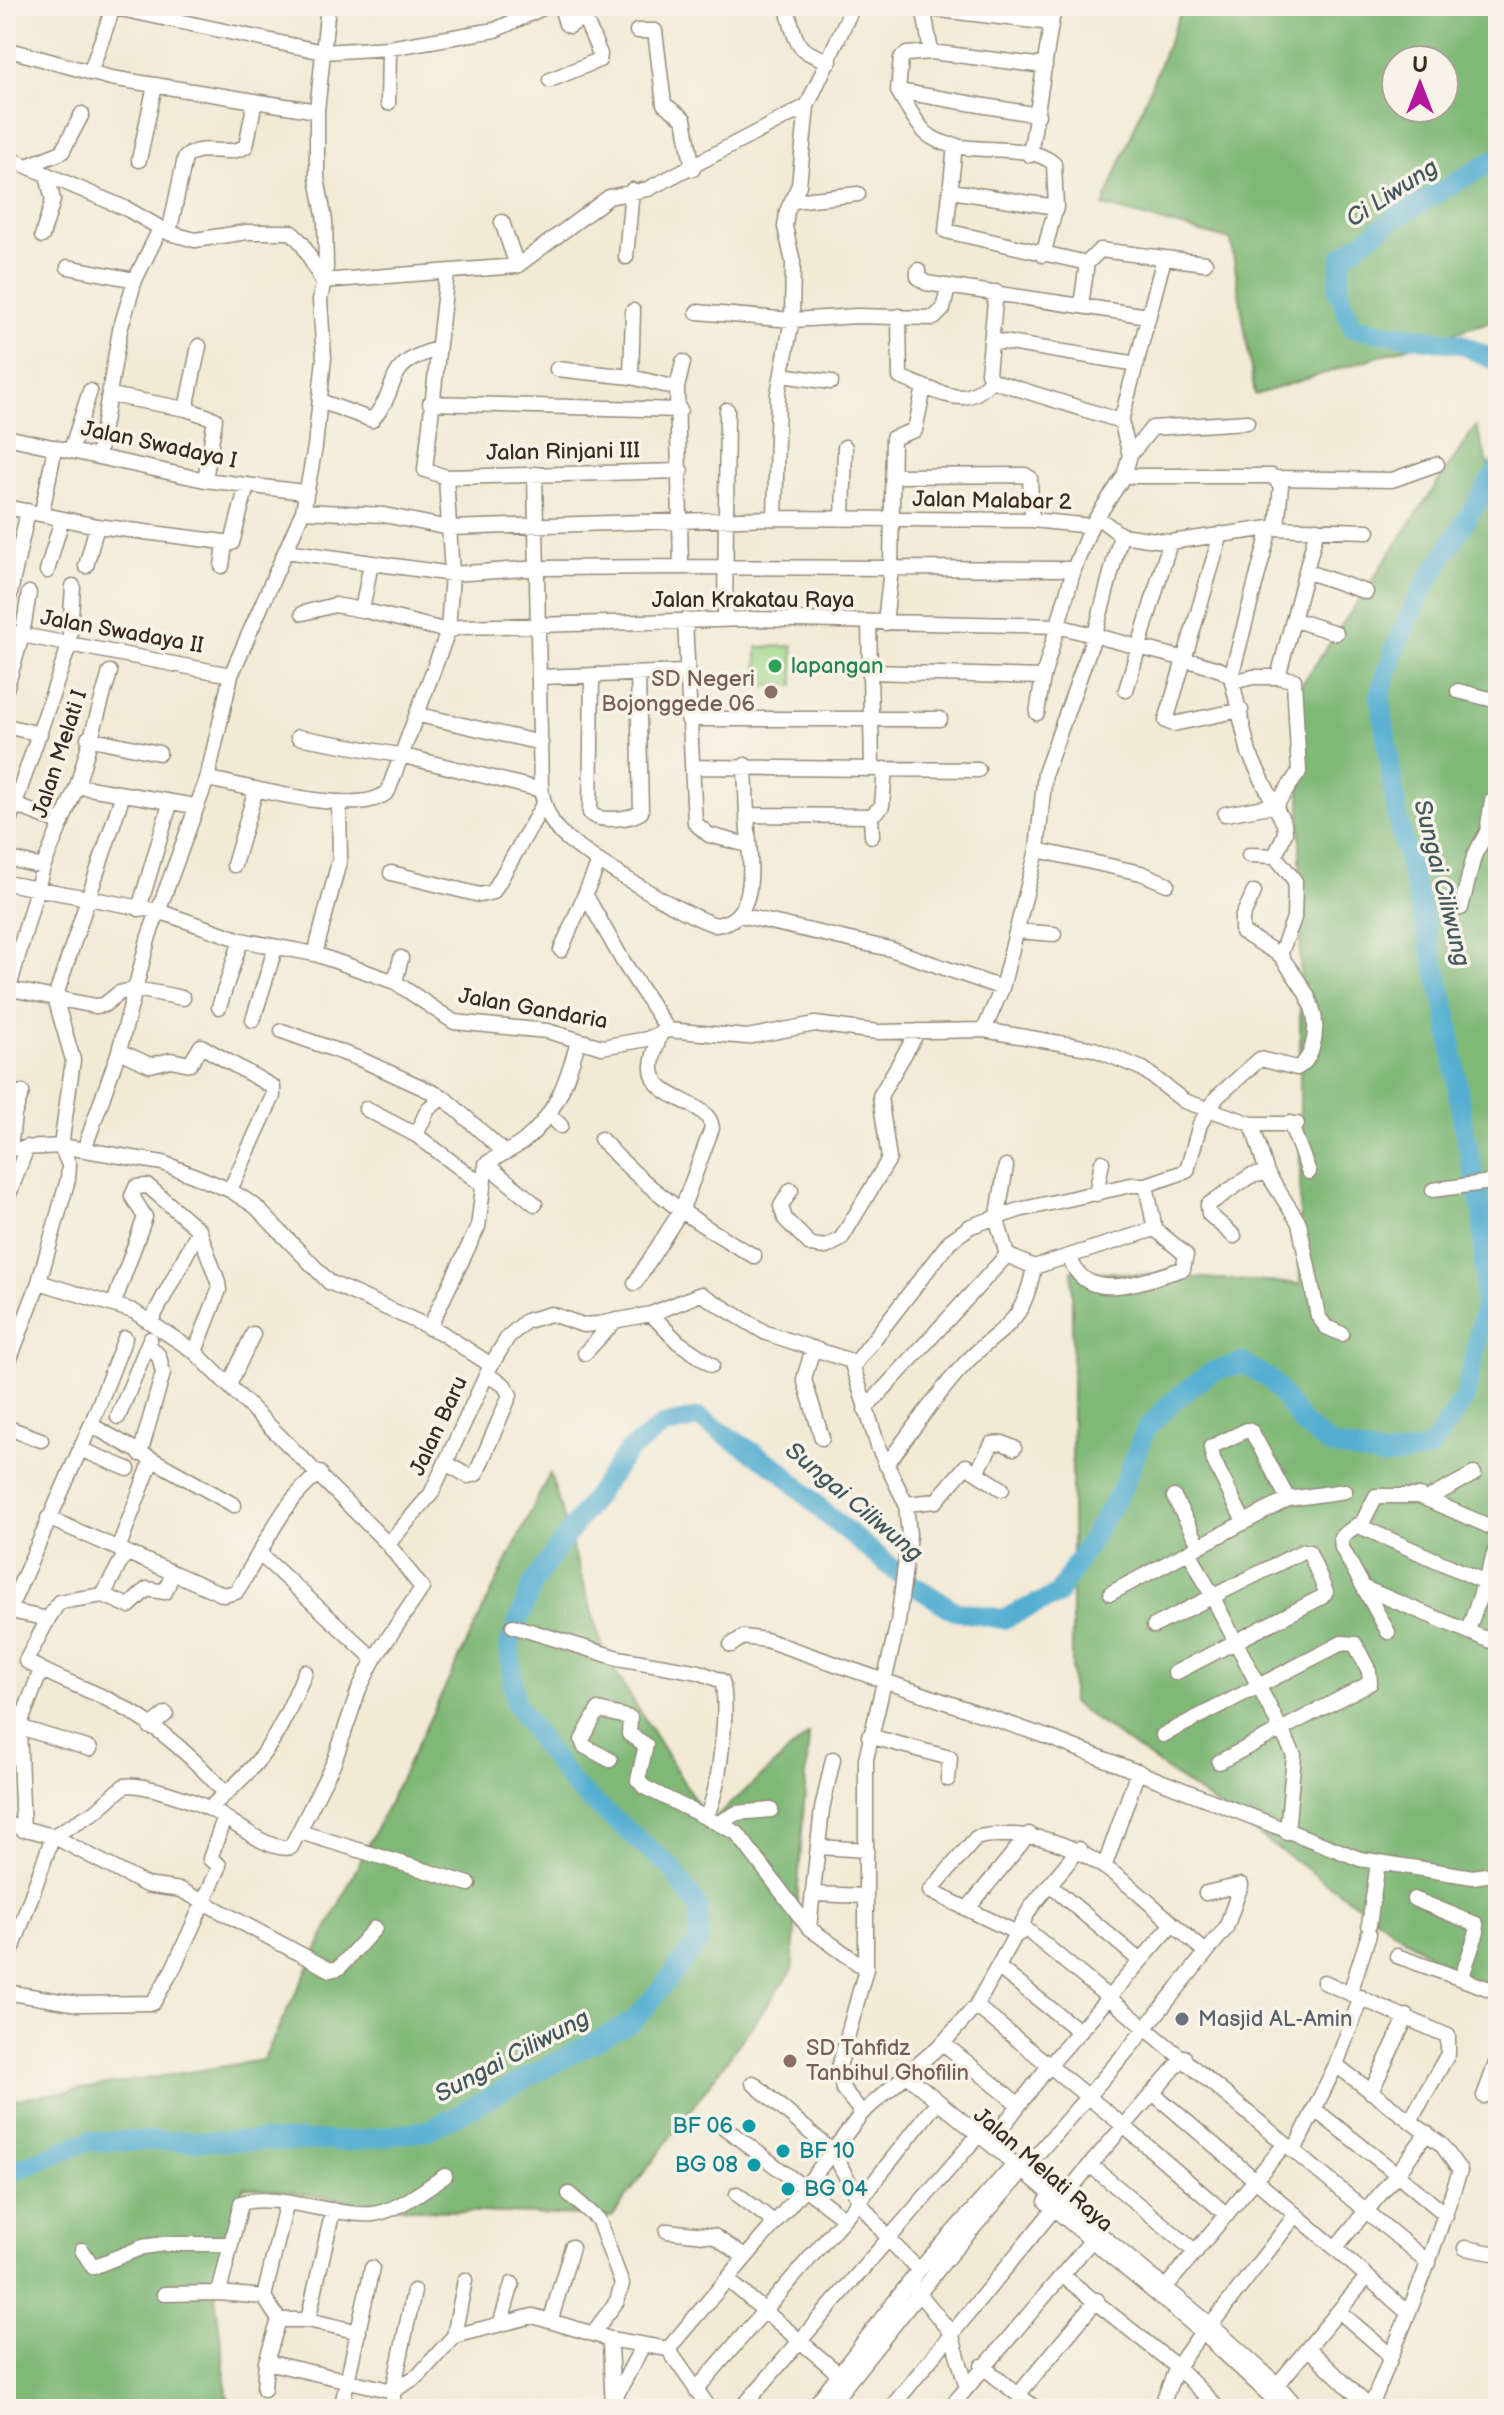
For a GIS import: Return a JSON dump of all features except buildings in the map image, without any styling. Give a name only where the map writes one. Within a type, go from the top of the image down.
[{"type":"street","points":[[84,1150],[119,1051],[158,911],[207,779],[231,675],[303,511],[304,492],[315,447],[324,358],[322,281],[326,268],[325,221],[317,178],[317,111],[328,6]]},
{"type":"street","points":[[90,73],[110,7],[323,52],[389,48],[495,30],[547,6]]},
{"type":"street","points":[[561,6],[566,24],[570,26],[585,19],[600,6]]},
{"type":"street","points":[[775,518],[778,394],[792,320],[793,262],[785,227],[787,211],[799,185],[807,106],[853,6]]},
{"type":"street","points":[[1030,155],[1054,6]]},
{"type":"street","points":[[931,52],[923,7],[1051,23]]},
{"type":"street","points":[[789,16],[798,46],[804,53],[830,61]]},
{"type":"street","points":[[550,80],[599,60],[600,54],[585,19]]},
{"type":"street","points":[[637,31],[655,31],[662,67],[664,104],[684,119],[693,169]]},
{"type":"street","points":[[388,103],[389,48]]},
{"type":"street","points":[[6,49],[90,73],[317,111]]},
{"type":"street","points":[[1043,255],[1056,207],[1054,164],[1030,155],[955,145],[926,133],[898,91],[901,58],[907,54],[931,52],[1045,66]]},
{"type":"street","points":[[139,160],[155,85]]},
{"type":"street","points":[[898,91],[1038,115]]},
{"type":"street","points":[[98,457],[120,330],[135,280],[164,231],[185,158],[200,149],[239,151],[246,146],[255,101]]},
{"type":"street","points":[[322,281],[517,266],[609,197],[648,189],[693,169],[807,106]]},
{"type":"street","points":[[27,166],[62,152],[82,114]]},
{"type":"street","points":[[955,145],[945,227],[951,234],[1087,263]]},
{"type":"street","points":[[6,157],[127,209],[164,231],[195,240],[247,232],[291,232],[302,243],[322,281]]},
{"type":"street","points":[[42,236],[53,200],[47,175]]},
{"type":"street","points":[[626,257],[632,190]]},
{"type":"street","points":[[951,191],[1056,207]]},
{"type":"street","points":[[794,201],[858,194]]},
{"type":"street","points":[[502,222],[517,266]]},
{"type":"street","points":[[1081,306],[1087,263],[1100,250],[1205,263]]},
{"type":"street","points":[[1130,455],[1121,421],[1164,258]]},
{"type":"street","points":[[68,267],[135,280]]},
{"type":"street","points":[[918,270],[922,281],[948,288],[996,292],[1148,316]]},
{"type":"street","points":[[207,779],[339,802],[383,796],[404,756],[448,631],[452,574],[446,477],[425,470],[430,403],[447,272]]},
{"type":"street","points":[[697,312],[792,320],[940,316],[948,288]]},
{"type":"street","points":[[899,316],[900,377],[963,399],[982,392],[991,380],[996,292]]},
{"type":"street","points":[[631,377],[633,311]]},
{"type":"street","points":[[991,340],[1137,364]]},
{"type":"street","points":[[186,409],[199,346]]},
{"type":"street","points":[[320,401],[372,420],[387,399],[403,363],[410,357],[437,349]]},
{"type":"street","points":[[681,567],[680,410],[677,388],[683,362]]},
{"type":"street","points":[[557,369],[631,377],[677,388]]},
{"type":"street","points":[[782,375],[831,382]]},
{"type":"street","points":[[991,380],[1121,421]]},
{"type":"street","points":[[885,623],[891,569],[893,438],[915,430],[924,387]]},
{"type":"street","points":[[71,450],[90,391]]},
{"type":"street","points":[[110,395],[186,409],[215,419],[217,424],[205,480]]},
{"type":"street","points":[[430,403],[680,410]]},
{"type":"street","points":[[725,619],[723,567],[727,410]]},
{"type":"street","points":[[1037,713],[1043,677],[1074,569],[1094,522],[1124,476],[1130,455],[1152,428],[1247,422]]},
{"type":"street","name":"Jalan Swadaya I","points":[[6,437],[205,480],[304,492]]},
{"type":"street","points":[[6,611],[55,447]]},
{"type":"street","points":[[843,519],[845,447]]},
{"type":"street","points":[[1124,476],[1392,480],[1437,464]]},
{"type":"street","name":"Jalan Rinjani III","points":[[446,477],[681,471]]},
{"type":"street","points":[[535,474],[539,568],[535,627],[543,797],[557,828],[599,862],[704,922],[729,924],[740,915],[750,884],[745,765]]},
{"type":"street","points":[[894,476],[1025,475],[1030,478],[1032,520]]},
{"type":"street","points":[[1275,856],[1285,833],[1276,805],[1249,753],[1232,680],[1274,528],[1281,488],[1277,478]]},
{"type":"street","points":[[6,507],[97,526],[225,544],[232,543],[236,537],[247,485]]},
{"type":"street","name":"Jalan Malabar 2","points":[[303,511],[384,515],[449,528],[681,520],[724,522],[775,518],[1094,522]]},
{"type":"street","points":[[47,571],[62,519]]},
{"type":"street","points":[[1094,522],[1121,535],[1170,542],[1274,528],[1368,531]]},
{"type":"street","points":[[86,566],[97,526]]},
{"type":"street","points":[[1278,677],[1317,529]]},
{"type":"street","points":[[1221,534],[1166,721],[1173,724],[1241,710]]},
{"type":"street","points":[[984,1030],[1002,988],[1037,850],[1045,773],[1095,634],[1121,535]]},
{"type":"street","points":[[1126,690],[1170,542]]},
{"type":"street","points":[[222,566],[225,544]]},
{"type":"street","points":[[286,551],[452,574],[539,568],[1074,569]]},
{"type":"street","points":[[362,610],[371,563]]},
{"type":"street","points":[[1308,572],[1366,592]]},
{"type":"street","points":[[6,830],[69,646],[73,586]]},
{"type":"street","points":[[6,689],[22,636],[29,593]]},
{"type":"street","name":"Jalan Krakatau Raya","points":[[303,613],[335,605],[448,631],[461,627],[725,619],[1058,626],[1221,670],[1232,680]]},
{"type":"street","points":[[685,620],[693,815],[698,829],[748,845]]},
{"type":"street","points":[[1295,620],[1336,633]]},
{"type":"street","points":[[747,815],[871,816],[882,806],[870,721],[869,622]]},
{"type":"street","name":"Jalan Swadaya II","points":[[6,632],[231,675]]},
{"type":"street","name":"Jalan Melati I","points":[[7,988],[43,867],[77,786],[88,738],[110,672]]},
{"type":"street","points":[[539,677],[686,672]]},
{"type":"street","points":[[870,672],[1043,677]]},
{"type":"street","points":[[592,676],[590,813],[598,818],[630,817],[641,812],[638,674]]},
{"type":"street","points":[[1225,814],[1276,805],[1293,784],[1300,761],[1294,680],[1253,677],[1232,680]]},
{"type":"street","points":[[1458,691],[1498,701]]},
{"type":"street","points":[[419,715],[541,743]]},
{"type":"street","points":[[688,719],[940,719]]},
{"type":"street","points":[[6,726],[40,734]]},
{"type":"street","points":[[298,737],[404,756],[543,797]]},
{"type":"street","points":[[88,738],[159,753]]},
{"type":"street","points":[[692,767],[745,765],[978,770]]},
{"type":"street","points":[[77,786],[195,806]]},
{"type":"street","points":[[234,865],[256,789]]},
{"type":"street","points":[[6,1369],[12,1341],[39,1282],[68,1179],[69,1165],[61,1146],[73,1060],[55,998],[123,794]]},
{"type":"street","points":[[391,873],[480,895],[493,892],[543,797]]},
{"type":"street","points":[[1461,908],[1474,856],[1492,834],[1485,826],[1492,800]]},
{"type":"street","points":[[315,954],[340,858],[339,802]]},
{"type":"street","points":[[139,909],[170,804]]},
{"type":"street","points":[[15,805],[62,823]]},
{"type":"street","points":[[871,816],[872,836]]},
{"type":"street","points":[[1037,850],[1141,873],[1167,884]]},
{"type":"street","points":[[1249,855],[1275,856],[1293,876],[1296,890],[1294,918],[1280,955]]},
{"type":"street","points":[[6,858],[43,867]]},
{"type":"street","points":[[561,950],[599,862]]},
{"type":"street","name":"Jalan Gandaria","points":[[6,883],[158,911],[241,940],[275,949],[315,954],[395,982],[454,1022],[547,1031],[602,1047],[647,1039],[664,1031],[747,1037],[815,1024],[878,1032],[984,1030],[1094,1049],[1143,1069],[1168,1091],[1209,1110],[1252,1124],[1294,1123],[1309,1172]]},
{"type":"street","points":[[862,2113],[843,2089],[839,2067],[866,1969],[865,1774],[869,1736],[898,1622],[909,1535],[906,1504],[886,1465],[865,1409],[854,1365],[950,1241],[971,1226],[1042,1203],[1146,1185],[1187,1171],[1200,1124],[1217,1097],[1260,1059],[1297,1068],[1310,1053],[1316,1027],[1314,1007],[1292,968],[1280,955],[1242,932],[1242,918],[1254,892]]},
{"type":"street","points":[[585,894],[664,1031],[653,1063],[654,1077],[670,1094],[706,1114],[712,1128],[682,1209],[635,1283]]},
{"type":"street","points":[[740,915],[890,949],[1002,988]]},
{"type":"street","points":[[1017,931],[1054,934]]},
{"type":"street","points":[[219,1007],[241,940]]},
{"type":"street","points":[[253,1020],[275,949]]},
{"type":"street","points":[[395,982],[401,958]]},
{"type":"street","points":[[7,988],[104,1005],[114,995],[136,989],[183,998]]},
{"type":"street","points":[[282,1031],[360,1059],[443,1097],[503,1151]]},
{"type":"street","points":[[791,1190],[781,1206],[785,1219],[811,1245],[826,1247],[841,1239],[889,1159],[880,1096],[918,1031]]},
{"type":"street","points":[[429,1328],[478,1227],[486,1164],[503,1151],[521,1143],[549,1114],[562,1094],[578,1042]]},
{"type":"street","points":[[119,1051],[150,1065],[171,1060],[190,1064],[201,1046],[273,1087],[273,1096],[230,1190]]},
{"type":"street","points":[[22,1092],[8,1149],[61,1146],[163,1163],[230,1190],[255,1206],[329,1282],[429,1328],[489,1370],[510,1395],[476,1474],[468,1476],[446,1463]]},
{"type":"street","points":[[416,1135],[428,1109],[443,1097]]},
{"type":"street","points":[[366,1109],[416,1135],[484,1186]]},
{"type":"street","points":[[549,1114],[561,1126]]},
{"type":"street","points":[[1252,1124],[1267,1173],[1299,1223],[1318,1316],[1326,1327],[1342,1334]]},
{"type":"street","points":[[601,1139],[634,1176],[705,1228],[754,1256]]},
{"type":"street","points":[[6,1201],[27,1147]]},
{"type":"street","points":[[1096,1194],[1102,1162]]},
{"type":"street","points":[[486,1164],[535,1204]]},
{"type":"street","points":[[1006,1166],[997,1220],[1007,1255]]},
{"type":"street","points":[[1234,1236],[1209,1214],[1208,1205],[1250,1176],[1267,1173]]},
{"type":"street","points":[[1433,1190],[1497,1182]]},
{"type":"street","points":[[1070,1257],[1079,1277],[1093,1286],[1130,1284],[1183,1269],[1186,1255],[1155,1229],[1146,1185]]},
{"type":"street","points":[[114,1303],[145,1217],[132,1196],[136,1187],[148,1186],[199,1230],[219,1290],[195,1352]]},
{"type":"street","points":[[1007,1255],[1034,1267],[1155,1229]]},
{"type":"street","points":[[118,1417],[154,1323],[199,1230]]},
{"type":"street","points":[[865,1409],[1007,1255]]},
{"type":"street","points":[[886,1465],[962,1366],[1014,1321],[1029,1297],[1034,1267]]},
{"type":"street","points":[[6,1967],[53,1836],[96,1811],[116,1791],[129,1784],[209,1808],[285,1849],[291,1847],[334,1762],[359,1689],[374,1659],[422,1588],[388,1544],[320,1473],[195,1352],[154,1323],[114,1303],[39,1282]]},
{"type":"street","name":"Jalan Baru","points":[[388,1544],[425,1503],[508,1337],[537,1316],[558,1316],[583,1325],[654,1317],[701,1294],[766,1333],[834,1352],[854,1365]]},
{"type":"street","points":[[654,1317],[678,1342],[712,1365]]},
{"type":"street","points":[[585,1353],[616,1319]]},
{"type":"street","points":[[230,1383],[253,1334]]},
{"type":"street","points":[[48,1619],[8,1610],[91,1425],[125,1338]]},
{"type":"street","points":[[103,1595],[122,1550],[163,1373],[159,1356],[148,1344]]},
{"type":"street","points":[[813,1348],[804,1379],[822,1438]]},
{"type":"street","points":[[91,1425],[234,1505]]},
{"type":"street","points":[[6,1427],[41,1440]]},
{"type":"street","points":[[977,1472],[1000,1428]]},
{"type":"street","points":[[1244,1522],[1213,1459],[1211,1447],[1247,1430],[1252,1432],[1288,1499]]},
{"type":"street","points":[[992,1444],[1003,1443],[1014,1448]]},
{"type":"street","points":[[80,1449],[128,1469]]},
{"type":"street","points":[[906,1504],[936,1501],[964,1466],[1002,1489]]},
{"type":"street","points":[[48,1518],[224,1595],[236,1592],[261,1555],[285,1505],[320,1473]]},
{"type":"street","points":[[1427,1499],[1474,1474]]},
{"type":"street","points":[[1111,1593],[1288,1499],[1345,1491]]},
{"type":"street","points":[[1360,1527],[1376,1496],[1427,1499],[1498,1530]]},
{"type":"street","points":[[1174,1497],[1212,1597],[1294,1755],[1287,1832]]},
{"type":"street","points":[[1388,1632],[1340,1540],[1348,1529],[1360,1527],[1485,1582]]},
{"type":"street","points":[[1468,1631],[1498,1543]]},
{"type":"street","points":[[1154,1626],[1294,1553],[1309,1552],[1326,1592],[1175,1673]]},
{"type":"street","points":[[261,1555],[374,1659]]},
{"type":"street","points":[[173,1573],[165,1592],[147,1589],[129,1606],[103,1595],[59,1602],[26,1661],[107,1699],[150,1727],[198,1764],[226,1794]]},
{"type":"street","points":[[1364,1588],[1498,1644]]},
{"type":"street","points":[[513,1626],[651,1666],[687,1670],[722,1681],[725,1703],[713,1819]]},
{"type":"street","points":[[731,1645],[743,1637],[766,1640],[1138,1771],[1287,1832],[1378,1863],[1473,1877],[1498,1873]]},
{"type":"street","points":[[1163,1735],[1342,1643],[1355,1644],[1369,1671],[1370,1683],[1219,1762]]},
{"type":"street","points":[[23,1830],[19,1727],[41,1670]]},
{"type":"street","points":[[209,1808],[248,1777],[263,1756],[279,1731],[305,1672]]},
{"type":"street","points":[[610,1760],[584,1746],[582,1740],[598,1710],[629,1715],[629,1734],[646,1745],[638,1780],[644,1787],[737,1833],[809,1928],[866,1969]]},
{"type":"street","points":[[150,1727],[166,1714]]},
{"type":"street","points":[[19,1727],[90,1749]]},
{"type":"street","points":[[869,1736],[950,1758],[948,1779]]},
{"type":"street","points":[[809,1928],[822,1809],[833,1759]]},
{"type":"street","points":[[1105,1865],[1138,1771]]},
{"type":"street","points":[[713,1819],[771,1810]]},
{"type":"street","points":[[6,1992],[78,2004],[153,2003],[174,1967],[201,1901],[218,1870],[219,1865],[210,1859],[224,1818]]},
{"type":"street","points":[[6,1824],[53,1836],[131,1879],[181,1890],[330,1970],[339,1968],[375,1928]]},
{"type":"street","points":[[300,1832],[469,1884]]},
{"type":"street","points":[[969,1907],[1029,1834]]},
{"type":"street","points":[[1206,1952],[1105,1865],[1079,1849],[1029,1834],[976,1838],[930,1891],[1020,1929],[1147,2026],[1429,2263]]},
{"type":"street","points":[[819,1847],[867,1850]]},
{"type":"street","points":[[669,2348],[806,2186],[862,2113],[943,2043],[976,2006],[1031,1907],[1079,1849]]},
{"type":"street","points":[[1161,2293],[1256,2181],[1289,2148],[1314,2109],[1336,2065],[1356,1995],[1378,1863]]},
{"type":"street","points":[[812,2409],[916,2282],[1147,2026],[1226,1928],[1241,1885],[1206,1893]]},
{"type":"street","points":[[1051,1886],[1139,1960]]},
{"type":"street","points":[[814,1894],[866,1896]]},
{"type":"street","points":[[1414,1899],[1476,1924],[1477,1932],[1461,1979]]},
{"type":"street","points":[[741,2409],[800,2340],[1018,2104],[1172,1925]]},
{"type":"street","points":[[1397,1956],[1498,1992]]},
{"type":"street","points":[[999,1968],[1080,2032]]},
{"type":"street","points":[[1324,1982],[1440,2030],[1450,2043],[1448,2054],[1410,2121]]},
{"type":"street","points":[[976,2006],[1227,2215]]},
{"type":"street","points":[[1371,2092],[1407,2016]]},
{"type":"street","points":[[943,2043],[1018,2104]]},
{"type":"street","points":[[890,2409],[1090,2165],[1184,2057]]},
{"type":"street","points":[[1309,2349],[1369,2408],[1429,2263],[1460,2171],[1457,2162],[1427,2133],[1336,2065]]},
{"type":"street","points":[[1484,2096],[1496,2067]]},
{"type":"street","name":"Jalan Melati Raya","points":[[903,2077],[934,2106],[982,2141]]},
{"type":"street","name":"Jalan Melati Raya","points":[[903,2077],[1161,2293]]},
{"type":"street","points":[[753,2083],[833,2152],[859,2201],[890,2241],[951,2333],[967,2388]]},
{"type":"street","points":[[1153,2093],[1408,2313]]},
{"type":"street","points":[[696,2390],[859,2201],[934,2106]]},
{"type":"street","points":[[1314,2109],[1446,2215]]},
{"type":"street","points":[[721,2125],[806,2186],[844,2218]]},
{"type":"street","points":[[1335,2248],[1427,2133]]},
{"type":"street","points":[[1090,2165],[1196,2252]]},
{"type":"street","points":[[827,2409],[916,2282],[1016,2169]]},
{"type":"street","points":[[219,2293],[241,2203],[373,2214],[385,2211],[445,2176]]},
{"type":"street","points":[[569,2194],[598,2219],[607,2234],[622,2284],[617,2301],[593,2333]]},
{"type":"street","points":[[737,2194],[774,2222]]},
{"type":"street","points":[[279,2320],[264,2297],[286,2205]]},
{"type":"street","name":"Jalan Melati Raya","points":[[1057,2206],[1091,2241],[1207,2329],[1299,2409]]},
{"type":"street","points":[[308,2320],[333,2210]]},
{"type":"street","points":[[1160,2409],[1177,2367],[1295,2216]]},
{"type":"street","points":[[667,2231],[714,2236],[745,2257]]},
{"type":"street","points":[[954,2408],[982,2366],[1091,2241]]},
{"type":"street","points":[[82,2250],[93,2267],[135,2250],[164,2244],[229,2244]]},
{"type":"street","points":[[551,2319],[572,2247]]},
{"type":"street","points":[[1465,2248],[1498,2254]]},
{"type":"street","points":[[341,2409],[372,2268]]},
{"type":"street","points":[[1062,2275],[1177,2367],[1219,2409]]},
{"type":"street","points":[[1274,2389],[1367,2277]]},
{"type":"street","points":[[395,2402],[454,2336],[465,2280]]},
{"type":"street","points":[[728,2280],[839,2374]]},
{"type":"street","points":[[501,2322],[512,2284]]},
{"type":"street","points":[[395,2402],[414,2291]]},
{"type":"street","points":[[164,2294],[219,2293],[264,2297]]},
{"type":"street","points":[[1018,2395],[1097,2300]]},
{"type":"street","points":[[1340,2312],[1390,2355]]},
{"type":"street","points":[[454,2336],[533,2316],[593,2333],[669,2348],[710,2409]]},
{"type":"street","points":[[279,2320],[308,2320],[359,2332]]},
{"type":"street","points":[[264,2389],[266,2362],[279,2320]]},
{"type":"street","points":[[610,2344],[614,2404]]},
{"type":"street","points":[[614,2404],[642,2347]]},
{"type":"street","points":[[266,2362],[347,2380],[395,2402]]},
{"type":"street","points":[[982,2366],[1036,2409]]},
{"type":"street","name":"Jalan Melati Raya","points":[[1274,2389],[1284,2409]]},
{"type":"green space","points":[[1183,6],[1498,6],[1498,319],[1255,395],[1231,240],[1103,206]]},
{"type":"green space","points":[[1476,426],[1498,497],[1498,2004],[1072,1703],[1072,1270],[1300,1284],[1300,687]]},
{"type":"green space","name":"lapangan","points":[[793,646],[794,685],[758,686],[757,647]]},
{"type":"green space","points":[[550,1473],[605,1655],[709,1823],[809,1734],[792,1971],[612,2217],[426,2210],[244,2187],[215,2294],[229,2409],[6,2409],[6,2101],[263,2060]]},
{"type":"waterway","name":"Ci Liwung","points":[[1498,158],[1395,218],[1342,257],[1338,290],[1353,328],[1461,344],[1498,362]]},
{"type":"waterway","name":"Sungai Ciliwung","points":[[6,2174],[88,2141],[354,2141],[429,2130],[634,2021],[699,1942],[699,1909],[671,1867],[574,1786],[540,1741],[515,1702],[509,1646],[534,1581],[628,1451],[663,1426],[699,1418],[779,1469],[828,1516],[913,1585],[955,1611],[1003,1619],[1057,1595],[1122,1489],[1146,1429],[1174,1400],[1211,1372],[1243,1363],[1271,1380],[1303,1424],[1330,1445],[1384,1457],[1430,1449],[1465,1398],[1485,1305],[1483,1218],[1463,1124],[1447,1013],[1398,820],[1380,694],[1396,646],[1421,592],[1498,469]]},
{"type":"place","name":"lapangan","points":[[775,666]]},
{"type":"place","name":"SD Negeri Bojonggede 06","points":[[771,692]]},
{"type":"place","name":"Masjid AL-Amin","points":[[1182,2019]]},
{"type":"place","name":"SD Tahfidz Tanbihul Ghofilin","points":[[790,2061]]},
{"type":"place","name":"BF 06","points":[[749,2126]]},
{"type":"place","name":"BF 10","points":[[783,2151]]},
{"type":"place","name":"BG 08","points":[[754,2165]]},
{"type":"place","name":"BG 04","points":[[788,2189]]}]
